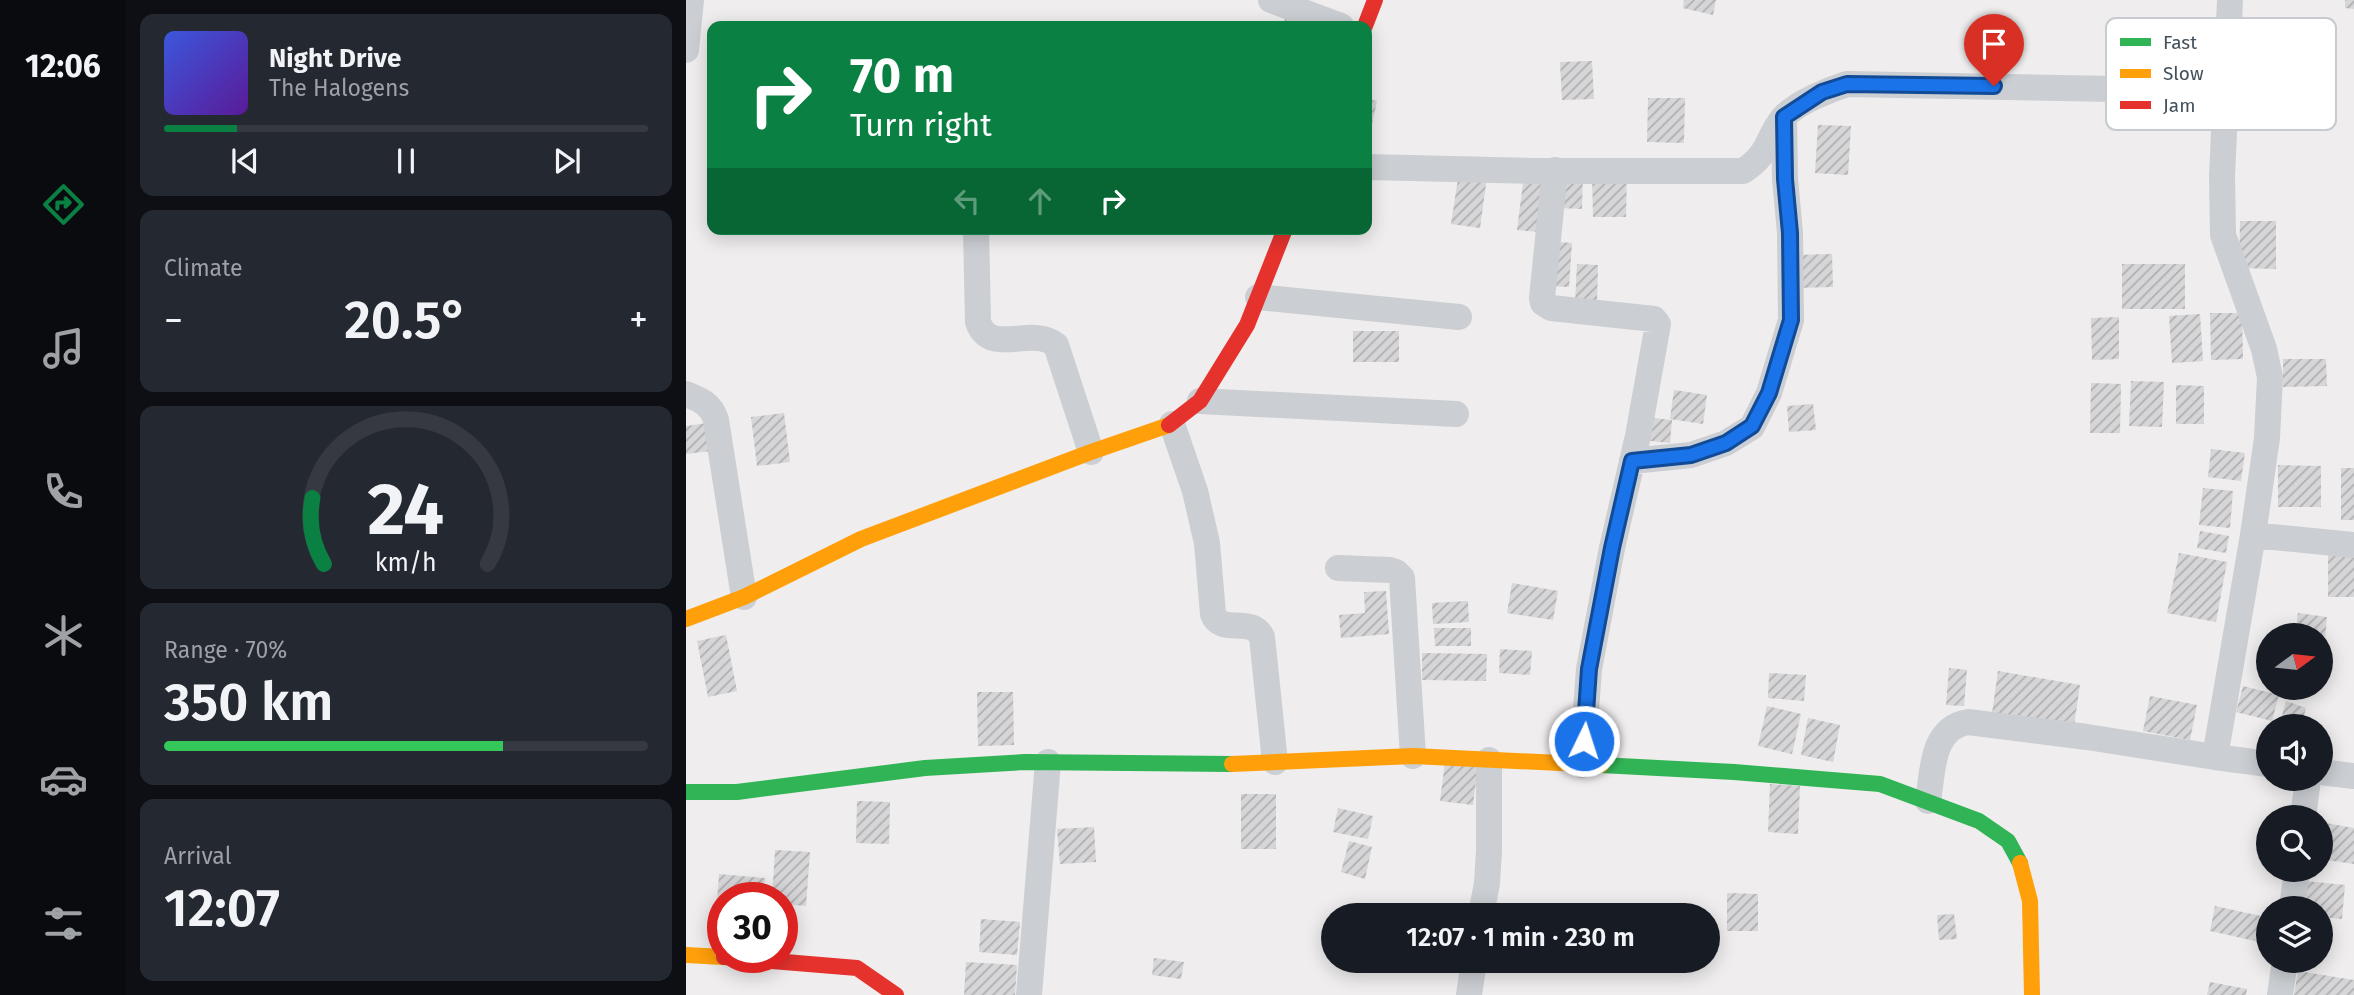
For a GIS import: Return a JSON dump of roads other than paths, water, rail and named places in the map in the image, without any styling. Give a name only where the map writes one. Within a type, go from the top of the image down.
[{"type":"street","points":[[686,50],[691,0]]},
{"type":"street","points":[[1271,0],[1328,21]]},
{"type":"street","points":[[1366,21],[1375,0]]},
{"type":"street","points":[[2229,18],[2230,0]]},
{"type":"street","points":[[1372,167],[1743,171],[1765,152],[1784,117],[1822,92],[1847,84],[2106,88]]},
{"type":"street","points":[[1632,461],[1691,455],[1726,443],[1752,426],[1769,393],[1791,320],[1784,117]]},
{"type":"street","points":[[2215,757],[2267,438],[2270,377],[2263,349],[2223,235],[2224,130]]},
{"type":"street","points":[[1555,170],[1543,303],[1550,308],[1654,319],[1658,324],[1589,669],[1582,765]]},
{"type":"street","points":[[976,235],[978,322],[981,331],[993,339],[1040,338],[1049,339],[1056,345],[1091,452]]},
{"type":"street","points":[[686,619],[744,597],[861,538],[1172,424],[1199,401],[1247,325],[1282,235]]},
{"type":"street","points":[[1258,298],[1459,317]]},
{"type":"street","points":[[686,394],[708,405],[716,420],[744,597]]},
{"type":"street","points":[[1199,401],[1456,414]]},
{"type":"street","points":[[1172,424],[1195,491],[1207,543],[1213,614],[1216,621],[1222,625],[1253,626],[1259,630],[1262,637],[1275,761]]},
{"type":"street","points":[[2253,534],[2354,545]]},
{"type":"street","points":[[1338,568],[1390,570],[1402,578],[1413,756]]},
{"type":"street","points":[[1928,801],[1935,752],[1946,731],[1954,724],[1968,722],[2256,762]]},
{"type":"street","points":[[686,792],[737,792],[925,768],[1048,762],[1208,765],[1413,756],[1734,772],[1880,783],[1979,821],[2008,841],[2019,859],[2029,901],[2032,995]]},
{"type":"street","points":[[1483,903],[1489,851],[1489,760]]},
{"type":"street","points":[[1029,995],[1048,762]]},
{"type":"street","points":[[2333,774],[2354,776]]},
{"type":"street","points":[[686,955],[707,956]]},
{"type":"street","points":[[798,963],[857,968],[896,995]]},
{"type":"street","points":[[1469,995],[1473,973]]},
{"type":"street","points":[[2280,995],[2283,973]]}]
